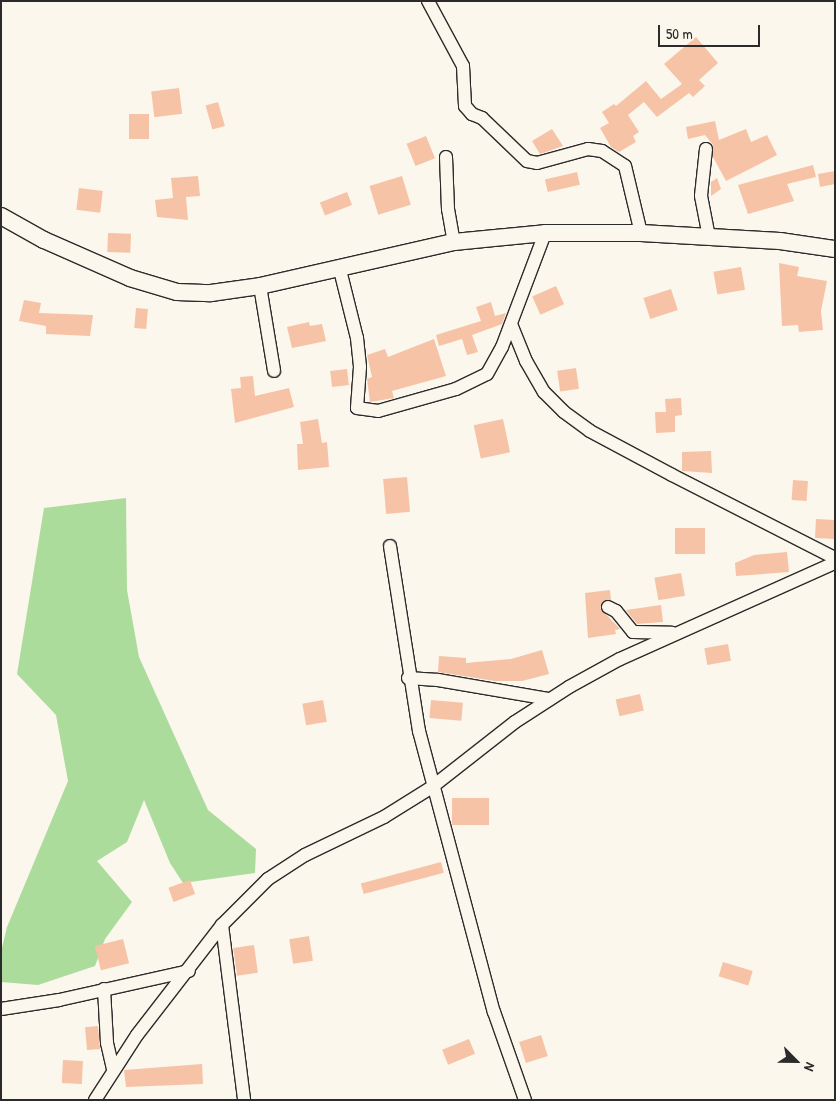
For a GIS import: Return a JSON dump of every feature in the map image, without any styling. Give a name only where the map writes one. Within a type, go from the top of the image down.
[{"type":"main road","points":[[1,216],[44,240],[154,286],[177,292],[211,293],[260,286],[340,270],[454,242],[545,233],[641,233],[709,236],[835,249]]},
{"type":"street","points":[[428,1],[463,66],[465,106],[472,114],[482,118],[527,161],[537,163],[588,149],[602,151],[625,166],[641,233]]},
{"type":"street","points":[[706,149],[701,196],[709,236]]},
{"type":"street","points":[[446,158],[448,209],[454,242]]},
{"type":"street","points":[[340,270],[357,338],[360,368],[357,408],[378,411],[480,378],[496,359],[545,233]]},
{"type":"street","points":[[260,286],[274,371]]},
{"type":"street","points":[[511,324],[526,361],[544,392],[570,416],[672,475],[835,558]]},
{"type":"street","points":[[390,546],[408,678],[432,787],[494,1012],[525,1100]]},
{"type":"street","points":[[95,1100],[113,1069],[222,925],[268,879],[305,855],[384,817],[432,787],[549,699],[620,659],[835,563]]},
{"type":"street","points":[[608,607],[616,611],[633,632],[679,633]]},
{"type":"street","points":[[408,678],[438,680],[549,699]]},
{"type":"street","points":[[222,925],[244,1100]]},
{"type":"street","points":[[1,1009],[189,971]]},
{"type":"street","points":[[104,989],[107,1044],[113,1069]]},
{"type":"green space","points":[[126,498],[127,590],[139,657],[208,810],[256,849],[255,873],[183,883],[170,863],[144,800],[127,842],[97,861],[132,902],[105,939],[95,966],[38,985],[1,982],[1,952],[7,927],[68,781],[56,715],[17,674],[44,508]]},
{"type":"building","points":[[696,37],[718,63],[699,80],[705,86],[693,97],[689,93],[657,117],[644,102],[628,115],[639,132],[633,136],[636,142],[619,152],[611,147],[600,128],[609,123],[602,112],[614,104],[616,106],[646,81],[661,99],[682,84],[664,64]]},
{"type":"building","points":[[179,88],[182,114],[154,117],[151,91]]},
{"type":"building","points":[[218,102],[225,126],[212,130],[206,106]]},
{"type":"building","points":[[129,114],[149,114],[149,139],[129,139]]},
{"type":"building","points":[[715,121],[719,140],[746,129],[751,142],[767,135],[777,155],[726,181],[713,157],[713,145],[705,135],[688,139],[686,127]]},
{"type":"building","points":[[552,129],[563,146],[540,154],[532,141]]},
{"type":"building","points":[[426,136],[435,158],[416,166],[407,144]]},
{"type":"building","points":[[813,165],[816,177],[787,184],[794,201],[748,214],[738,185]]},
{"type":"building","points":[[835,171],[835,184],[820,187],[818,174]]},
{"type":"building","points":[[577,172],[580,185],[548,192],[545,179]]},
{"type":"building","points":[[198,176],[200,196],[186,197],[188,220],[157,217],[155,200],[173,198],[171,178]]},
{"type":"building","points":[[402,176],[411,205],[378,215],[369,186]]},
{"type":"building","points":[[717,178],[721,189],[711,196],[711,182]]},
{"type":"building","points":[[79,188],[103,191],[100,213],[76,210]]},
{"type":"building","points":[[347,192],[352,205],[325,215],[320,202]]},
{"type":"building","points":[[108,233],[131,234],[130,253],[107,252]]},
{"type":"building","points":[[779,263],[799,267],[797,276],[827,281],[821,311],[823,330],[799,332],[798,325],[782,326]]},
{"type":"building","points":[[741,267],[745,290],[717,295],[713,272]]},
{"type":"building","points":[[556,286],[564,304],[540,315],[532,297]]},
{"type":"building","points":[[671,289],[678,310],[650,319],[643,298]]},
{"type":"building","points":[[24,300],[41,303],[39,313],[93,315],[90,336],[46,334],[46,326],[19,321]]},
{"type":"building","points":[[491,302],[495,316],[506,313],[502,324],[472,335],[478,352],[467,355],[462,339],[439,346],[436,335],[481,321],[476,307]]},
{"type":"building","points":[[136,308],[148,309],[146,329],[134,328]]},
{"type":"building","points":[[309,322],[310,326],[322,324],[326,341],[292,348],[287,327]]},
{"type":"building","points":[[434,339],[446,376],[392,391],[394,398],[370,402],[367,379],[372,377],[367,355],[385,349],[388,357]]},
{"type":"building","points":[[576,368],[579,389],[560,391],[557,371]]},
{"type":"building","points":[[347,369],[349,385],[332,387],[330,371]]},
{"type":"building","points":[[253,376],[255,396],[289,388],[294,407],[235,423],[231,389],[241,388],[240,377]]},
{"type":"building","points":[[681,398],[682,415],[675,416],[675,432],[656,433],[655,412],[666,412],[665,399]]},
{"type":"building","points":[[318,419],[322,443],[327,442],[329,467],[298,470],[297,444],[303,444],[300,422]]},
{"type":"building","points":[[503,419],[510,452],[481,458],[474,425]]},
{"type":"building","points":[[711,451],[712,473],[682,471],[682,452]]},
{"type":"building","points":[[407,477],[410,512],[386,514],[383,479]]},
{"type":"building","points":[[793,480],[808,481],[807,501],[792,500]]},
{"type":"building","points":[[816,519],[835,520],[834,539],[815,538]]},
{"type":"building","points":[[675,528],[705,528],[705,554],[675,554]]},
{"type":"building","points":[[787,552],[789,572],[736,576],[735,563],[754,555]]},
{"type":"building","points":[[681,573],[685,596],[658,600],[654,578]]},
{"type":"building","points":[[610,590],[611,600],[603,601],[600,608],[620,629],[615,630],[616,634],[588,638],[585,593]]},
{"type":"building","points":[[661,605],[663,622],[637,624],[626,610]]},
{"type":"building","points":[[728,644],[731,661],[707,665],[704,648]]},
{"type":"building","points":[[542,650],[549,674],[522,681],[495,681],[438,672],[439,656],[466,658],[466,663],[511,659]]},
{"type":"building","points":[[640,694],[644,711],[619,716],[616,700]]},
{"type":"building","points":[[323,700],[327,722],[306,725],[302,704]]},
{"type":"building","points":[[431,700],[463,703],[461,721],[429,718]]},
{"type":"building","points":[[452,798],[489,798],[489,825],[452,825]]},
{"type":"building","points":[[441,862],[444,873],[364,894],[361,883]]},
{"type":"building","points":[[190,880],[195,894],[174,902],[168,888]]},
{"type":"building","points":[[309,936],[313,961],[293,964],[289,939]]},
{"type":"building","points":[[123,939],[129,963],[101,970],[95,946]]},
{"type":"building","points":[[254,945],[258,973],[237,976],[233,948]]},
{"type":"building","points":[[723,962],[753,971],[748,985],[719,976]]},
{"type":"building","points":[[98,1026],[100,1049],[87,1050],[85,1027]]},
{"type":"building","points":[[541,1035],[548,1056],[526,1063],[519,1042]]},
{"type":"building","points":[[469,1039],[475,1054],[448,1065],[442,1050]]},
{"type":"building","points":[[63,1060],[83,1061],[82,1084],[62,1083]]},
{"type":"building","points":[[202,1064],[203,1084],[126,1087],[124,1070]]}]
